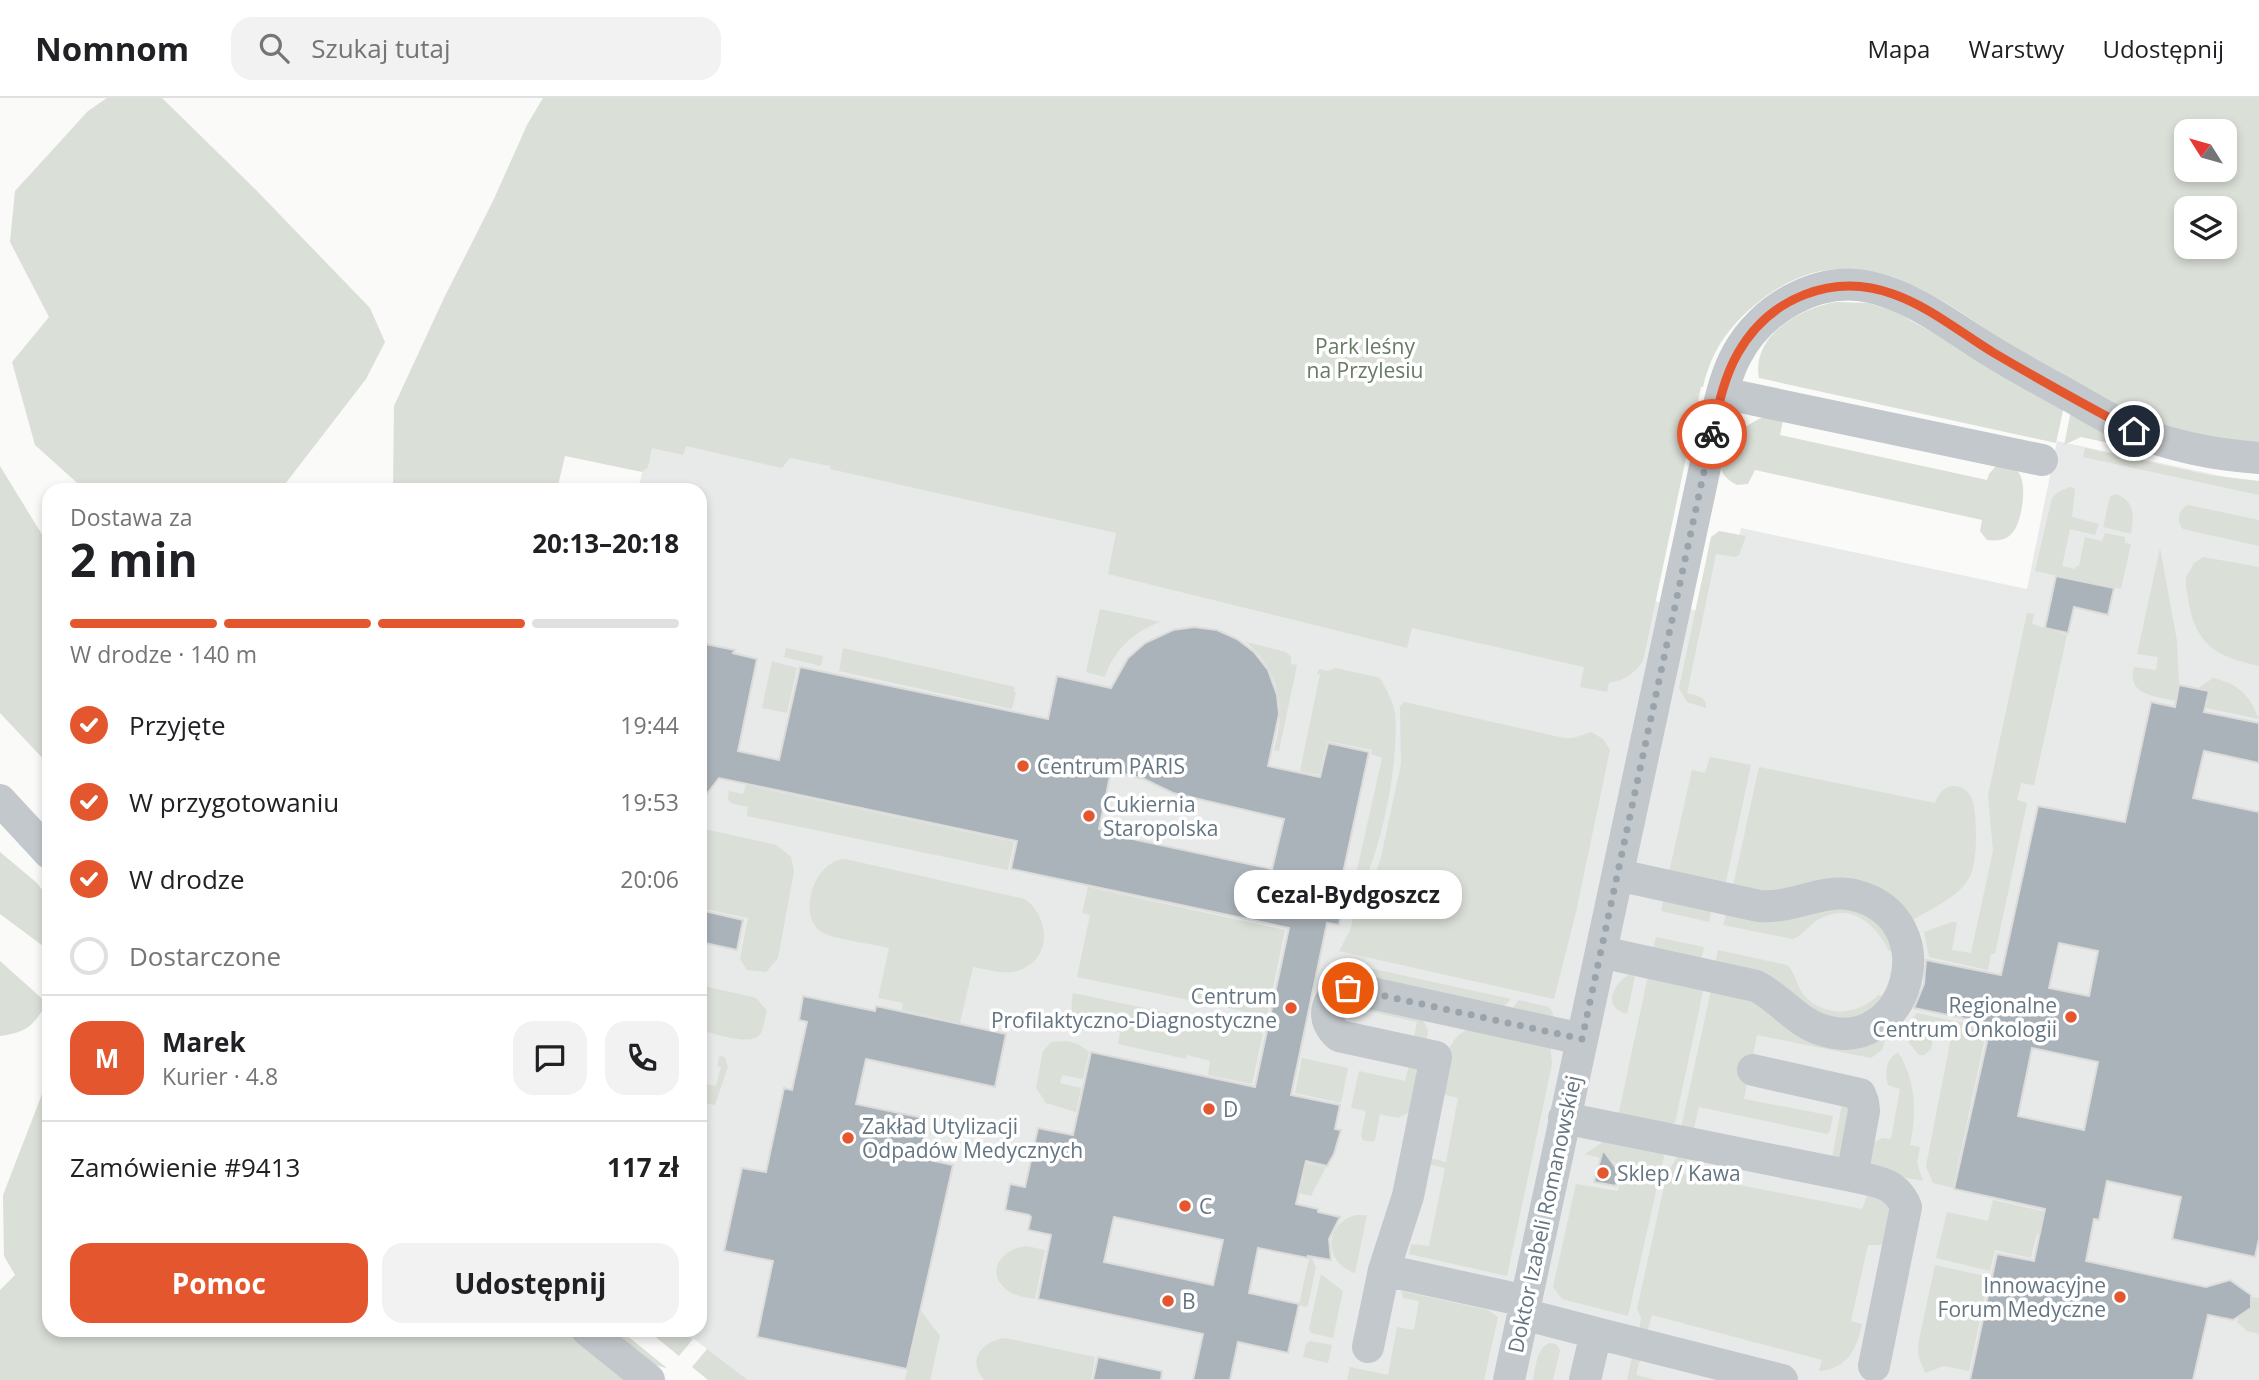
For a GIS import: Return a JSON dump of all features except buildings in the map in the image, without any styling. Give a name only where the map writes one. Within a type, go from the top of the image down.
[{"type":"street","name":"Doktor Izabeli Romanowskiej","points":[[1509,1380],[1722,393],[1737,354],[1748,336],[1778,307],[1806,293],[1822,288],[1857,285],[1894,294],[1917,305],[2033,376],[2134,431],[2210,452],[2259,458]]},
{"type":"street","points":[[1722,393],[2042,460]]},
{"type":"street","points":[[0,800],[42,845]]},
{"type":"street","points":[[1601,952],[1756,986],[1803,1021],[1833,1032],[1863,1029],[1883,1019],[1900,997],[1907,976],[1909,956],[1900,928],[1884,910],[1866,899],[1853,895],[1830,894],[1783,906],[1759,906],[1618,875]]},
{"type":"street","points":[[1436,1057],[1339,1037],[1331,1030],[1327,1021],[1326,1010],[1331,998],[1348,988],[1582,1039]]},
{"type":"street","points":[[1368,1347],[1384,1270],[1408,1196],[1447,1009]]},
{"type":"street","points":[[1753,1070],[1860,1094],[1864,1111],[1852,1176]]},
{"type":"street","points":[[1564,1118],[1852,1176],[1893,1188],[1906,1207],[1874,1366]]},
{"type":"street","points":[[1384,1270],[1524,1308],[1596,1333],[1782,1380]]},
{"type":"street","points":[[1585,1380],[1596,1333]]},
{"type":"street","points":[[596,1337],[649,1380]]},
{"type":"shaded area","points":[[651,435],[1655,601],[1698,611],[1714,536],[1738,542],[1741,528],[2027,589],[2057,441],[2259,484],[2259,1380],[748,1380],[691,1337],[707,1337],[707,483],[640,483]]},
{"type":"green space","points":[[107,98],[162,98],[370,308],[385,342],[366,379],[286,483],[77,483],[35,445],[12,362],[49,317],[10,242],[15,191],[88,111]]},
{"type":"green space","name":"Park leśny na Przylesiu","points":[[543,98],[2259,98],[2259,446],[2180,431],[2150,422],[2045,369],[1946,303],[1911,285],[1876,272],[1840,269],[1803,276],[1765,297],[1743,316],[1725,336],[1712,359],[1701,387],[1643,661],[1628,676],[1609,683],[1607,692],[1580,687],[1584,667],[1412,628],[1407,648],[1108,574],[1116,533],[790,458],[782,468],[686,446],[683,455],[652,448],[648,467],[642,472],[565,456],[559,483],[393,483],[394,406],[493,201],[527,125]]},
{"type":"green space","points":[[1836,302],[1868,303],[1894,311],[2064,406],[2056,443],[1759,378],[1759,363],[1770,337],[1808,310]]},
{"type":"green space","points":[[2071,411],[2192,461],[2081,437],[2064,445]]},
{"type":"green space","points":[[1764,417],[1783,420],[1780,435],[1987,480],[1996,466],[2013,469],[2018,472],[2023,484],[2021,511],[2016,527],[2004,539],[1987,540],[1980,531],[1982,520],[1755,470],[1748,484],[1737,485],[1726,477],[1721,468],[1721,458],[1734,437]]},
{"type":"green space","points":[[2085,448],[2209,475],[2259,481],[2259,495],[2083,457]]},
{"type":"green space","points":[[0,466],[42,535],[42,758],[0,713]]},
{"type":"green space","points":[[2070,487],[2075,488],[2072,517],[2099,524],[2095,535],[2070,529],[2062,566],[2075,569],[2079,566],[2085,537],[2102,541],[2105,533],[2125,537],[2125,543],[2131,544],[2121,589],[2035,571],[2052,498]]},
{"type":"green space","points":[[2115,494],[2126,500],[2132,510],[2131,534],[2103,527],[2110,497]]},
{"type":"green space","points":[[2188,505],[2259,520],[2259,546],[2183,529],[2179,516]]},
{"type":"green space","points":[[1719,531],[1746,536],[1739,555],[1735,557],[1716,554],[1687,693],[1703,699],[1706,708],[1687,702],[1679,688],[1711,537]]},
{"type":"green space","points":[[2160,548],[2177,641],[2179,685],[2175,701],[2144,693],[2134,683],[2133,676],[2134,667],[2156,670],[2158,657],[2137,654]]},
{"type":"green space","points":[[2203,557],[2259,567],[2259,666],[2221,654],[2204,640],[2198,631],[2189,604],[2186,577],[2194,563]]},
{"type":"green space","points":[[1100,609],[1160,622],[1126,643],[1113,659],[1105,677],[1086,672]]},
{"type":"green space","points":[[2027,613],[2034,614],[2032,624],[2067,635],[2034,785],[2021,783],[2017,800],[2027,803],[1995,954],[1991,954],[1988,970],[1929,957],[1924,932],[1957,922],[1952,950],[1971,953],[1993,851],[1988,795]]},
{"type":"green space","points":[[1246,642],[1286,652],[1291,657],[1291,664],[1297,665],[1279,751],[1274,750],[1278,735],[1279,705],[1273,678],[1257,653]]},
{"type":"green space","points":[[786,648],[823,656],[821,666],[784,657]]},
{"type":"green space","points":[[843,648],[1015,687],[1012,709],[839,671]]},
{"type":"green space","points":[[772,661],[797,668],[787,713],[762,708]]},
{"type":"green space","points":[[1336,668],[1380,678],[1395,713],[1394,759],[1385,816],[1369,870],[1348,910],[1382,758],[1371,754],[1372,750],[1327,741],[1319,775],[1300,771],[1320,674],[1317,674],[1319,669],[1328,671]]},
{"type":"green space","points":[[2213,678],[2242,692],[2259,719],[2206,708],[2210,691],[2198,688]]},
{"type":"green space","points":[[1404,702],[1564,738],[1591,732],[1603,739],[1610,750],[1576,912],[1554,999],[1339,951],[1381,857],[1401,764],[1400,706]]},
{"type":"green space","points":[[1710,757],[1751,765],[1724,891],[1668,877],[1692,770],[1705,773]]},
{"type":"green space","points":[[1759,767],[1935,803],[1943,790],[1949,787],[1966,790],[1973,802],[1976,841],[1969,878],[1951,897],[1913,920],[1883,892],[1868,886],[1837,884],[1775,893],[1733,886]]},
{"type":"green space","points":[[746,785],[1014,842],[1008,870],[747,816],[748,807],[731,803],[728,799],[729,791],[743,794]]},
{"type":"green space","points":[[707,830],[776,845],[791,857],[794,871],[778,958],[766,972],[747,970],[740,959],[748,918],[707,909]]},
{"type":"green space","points":[[0,852],[42,890],[42,945],[0,914]]},
{"type":"green space","points":[[845,859],[1025,899],[1040,917],[1044,938],[1042,949],[1028,966],[1017,971],[1000,972],[973,967],[960,1023],[902,1010],[903,1003],[878,998],[889,948],[825,934],[813,923],[810,901],[818,877],[834,862]]},
{"type":"green space","points":[[1088,887],[1285,930],[1267,1016],[1077,977],[1090,915],[1082,913]]},
{"type":"green space","points":[[1665,893],[1713,903],[1709,922],[1661,911]]},
{"type":"green space","points":[[1864,906],[1899,952],[1889,951],[1869,924],[1852,914],[1831,914],[1819,919],[1793,939],[1723,925],[1728,907]]},
{"type":"green space","points":[[1656,937],[1704,947],[1700,965],[1651,956]]},
{"type":"green space","points":[[1718,950],[1787,965],[1803,994],[1811,1002],[1830,1010],[1861,1007],[1878,995],[1890,997],[1845,1025],[1714,968]]},
{"type":"green space","points":[[0,961],[42,999],[42,1011],[29,1027],[0,1036]]},
{"type":"green space","points":[[1360,966],[1511,999],[1501,1010],[1355,980]]},
{"type":"green space","points":[[1636,971],[1627,1014],[1618,1010],[1612,999],[1622,980]]},
{"type":"green space","points":[[1649,971],[1705,982],[1675,1123],[1669,1123],[1666,1127],[1620,1118],[1619,1112]]},
{"type":"green space","points":[[707,987],[756,998],[767,1011],[761,1033],[756,1037],[741,1039],[707,1032]]},
{"type":"green space","points":[[1711,990],[1887,1033],[1882,1050],[1871,1058],[1757,1035],[1744,1099],[1833,1116],[1827,1134],[1699,1107],[1694,1128],[1681,1128]]},
{"type":"green space","points":[[1073,993],[1263,1033],[1252,1084],[1208,1075],[1210,1061],[1187,1055],[1186,1059],[1118,1044],[1120,1032],[1112,1030],[1113,1025],[1103,1022],[1101,1028],[1076,1019],[1072,1009]]},
{"type":"green space","points":[[1519,1000],[1549,1007],[1553,1014],[1551,1021],[1509,1012]]},
{"type":"green space","points":[[1351,1001],[1423,1020],[1428,1030],[1427,1038],[1414,1038],[1417,1022],[1350,1007]]},
{"type":"green space","points":[[1917,1013],[1987,1028],[1953,1188],[1933,1183],[1926,1166],[1952,1033],[1935,1029],[1931,1049],[1924,1055],[1919,1055],[1900,1032]]},
{"type":"green space","points":[[1468,1029],[1550,1043],[1552,1064],[1507,1276],[1409,1254],[1411,1244],[1429,1246],[1445,1168],[1428,1164],[1429,1158],[1446,1162],[1458,1098],[1442,1094],[1440,1090],[1443,1072],[1454,1040]]},
{"type":"green space","points":[[1067,1041],[1078,1044],[1089,1052],[1083,1079],[1062,1075],[1060,1083],[1081,1088],[1076,1112],[1046,1103],[1036,1088],[1043,1051],[1051,1042]]},
{"type":"green space","points":[[1898,1052],[1912,1086],[1914,1121],[1910,1145],[1920,1147],[1917,1163],[1923,1181],[1868,1170],[1874,1142],[1883,1138],[1891,1139],[1900,1089],[1888,1085],[1886,1071],[1889,1062]]},
{"type":"green space","points":[[720,1055],[725,1058],[728,1067],[715,1105],[707,1103],[707,1084],[716,1086],[721,1067],[717,1066]]},
{"type":"green space","points":[[1302,1058],[1348,1068],[1341,1103],[1295,1093]]},
{"type":"green space","points":[[1409,1066],[1418,1067],[1410,1112],[1398,1118],[1380,1114],[1375,1140],[1363,1140],[1361,1136],[1366,1111],[1351,1108],[1359,1071],[1405,1081]]},
{"type":"green space","points":[[42,1094],[42,1337],[573,1337],[626,1380],[0,1380],[0,1290],[15,1275],[4,1256],[3,1195]]},
{"type":"green space","points":[[1842,1104],[1851,1106],[1842,1157],[1832,1158]]},
{"type":"green space","points":[[1609,1138],[1663,1152],[1664,1156],[1628,1316],[1562,1299],[1553,1287],[1576,1184],[1618,1191],[1622,1168],[1613,1161],[1585,1154]]},
{"type":"green space","points":[[1680,1153],[1687,1159],[1684,1174],[1862,1209],[1868,1193],[1880,1196],[1891,1210],[1883,1245],[1868,1245],[1851,1321],[1862,1324],[1854,1349],[1844,1362],[1819,1371],[1822,1360],[1652,1315],[1647,1333],[1639,1331],[1641,1318],[1637,1309],[1667,1173]]},
{"type":"green space","points":[[1304,1163],[1326,1167],[1311,1196],[1299,1193],[1304,1177]]},
{"type":"green space","points":[[1993,1200],[2064,1216],[2059,1237],[2037,1233],[2031,1258],[1995,1250],[1990,1271],[1936,1258],[1947,1212],[1988,1221]]},
{"type":"green space","points":[[1367,1215],[1355,1273],[1337,1261],[1332,1243],[1338,1226],[1345,1219]]},
{"type":"green space","points":[[1026,1246],[1045,1250],[1035,1299],[1010,1292],[997,1276],[999,1262],[1003,1256]]},
{"type":"green space","points":[[1310,1254],[1316,1267],[1306,1307],[1299,1305]]},
{"type":"green space","points":[[1935,1265],[1989,1277],[1969,1371],[1944,1366],[1925,1373],[1918,1355]]},
{"type":"green space","points":[[1321,1274],[1343,1291],[1333,1338],[1311,1333],[1309,1329]]},
{"type":"green space","points":[[1401,1291],[1488,1310],[1498,1317],[1484,1380],[1347,1380],[1350,1367],[1388,1375],[1397,1327],[1414,1330],[1419,1301],[1403,1298]]},
{"type":"green space","points":[[2252,1297],[2259,1298],[2259,1334],[2247,1331],[2237,1322],[2239,1314],[2252,1307]]},
{"type":"green space","points":[[921,1311],[940,1336],[930,1380],[905,1380]]},
{"type":"green space","points":[[618,1337],[629,1337],[667,1368],[654,1365]]},
{"type":"green space","points":[[656,1337],[691,1337],[693,1339],[679,1356]]},
{"type":"green space","points":[[1005,1338],[1095,1357],[1091,1380],[984,1380],[977,1365],[979,1352],[990,1343]]},
{"type":"green space","points":[[1310,1341],[1332,1345],[1328,1363],[1303,1357],[1306,1344]]},
{"type":"green space","points":[[1549,1343],[1556,1344],[1560,1350],[1553,1380],[1533,1380],[1539,1354]]},
{"type":"green space","points":[[707,1349],[748,1380],[708,1380],[692,1367]]},
{"type":"green space","points":[[1633,1353],[1641,1356],[1636,1375],[1656,1380],[1627,1380]]},
{"type":"way so far","points":[[1348,988],[1582,1039],[1712,434]]},
{"type":"place","name":"Centrum PARIS","points":[[1023,766]]},
{"type":"place","name":"Cukiernia Staropolska","points":[[1089,816]]},
{"type":"place","name":"Cezal-Bydgoszcz","points":[[1348,988]]},
{"type":"place","name":"Centrum Profilaktyczno-Diagnostyczne","points":[[1291,1008]]},
{"type":"place","name":"Regionalne Centrum Onkologii","points":[[2071,1017]]},
{"type":"place","name":"D","points":[[1209,1109]]},
{"type":"place","name":"Zakład Utylizacji Odpadów Medycznych","points":[[848,1138]]},
{"type":"place","name":"Sklep / Kawa","points":[[1603,1173]]},
{"type":"place","name":"C","points":[[1185,1206]]},
{"type":"place","name":"Innowacyjne Forum Medyczne","points":[[2120,1297]]},
{"type":"place","name":"B","points":[[1168,1301]]},
{"type":"route","points":[[1712,434],[1730,368],[1748,336],[1761,322],[1778,307],[1806,293],[1822,288],[1857,285],[1894,294],[1917,305],[2042,381],[2134,431]]}]
